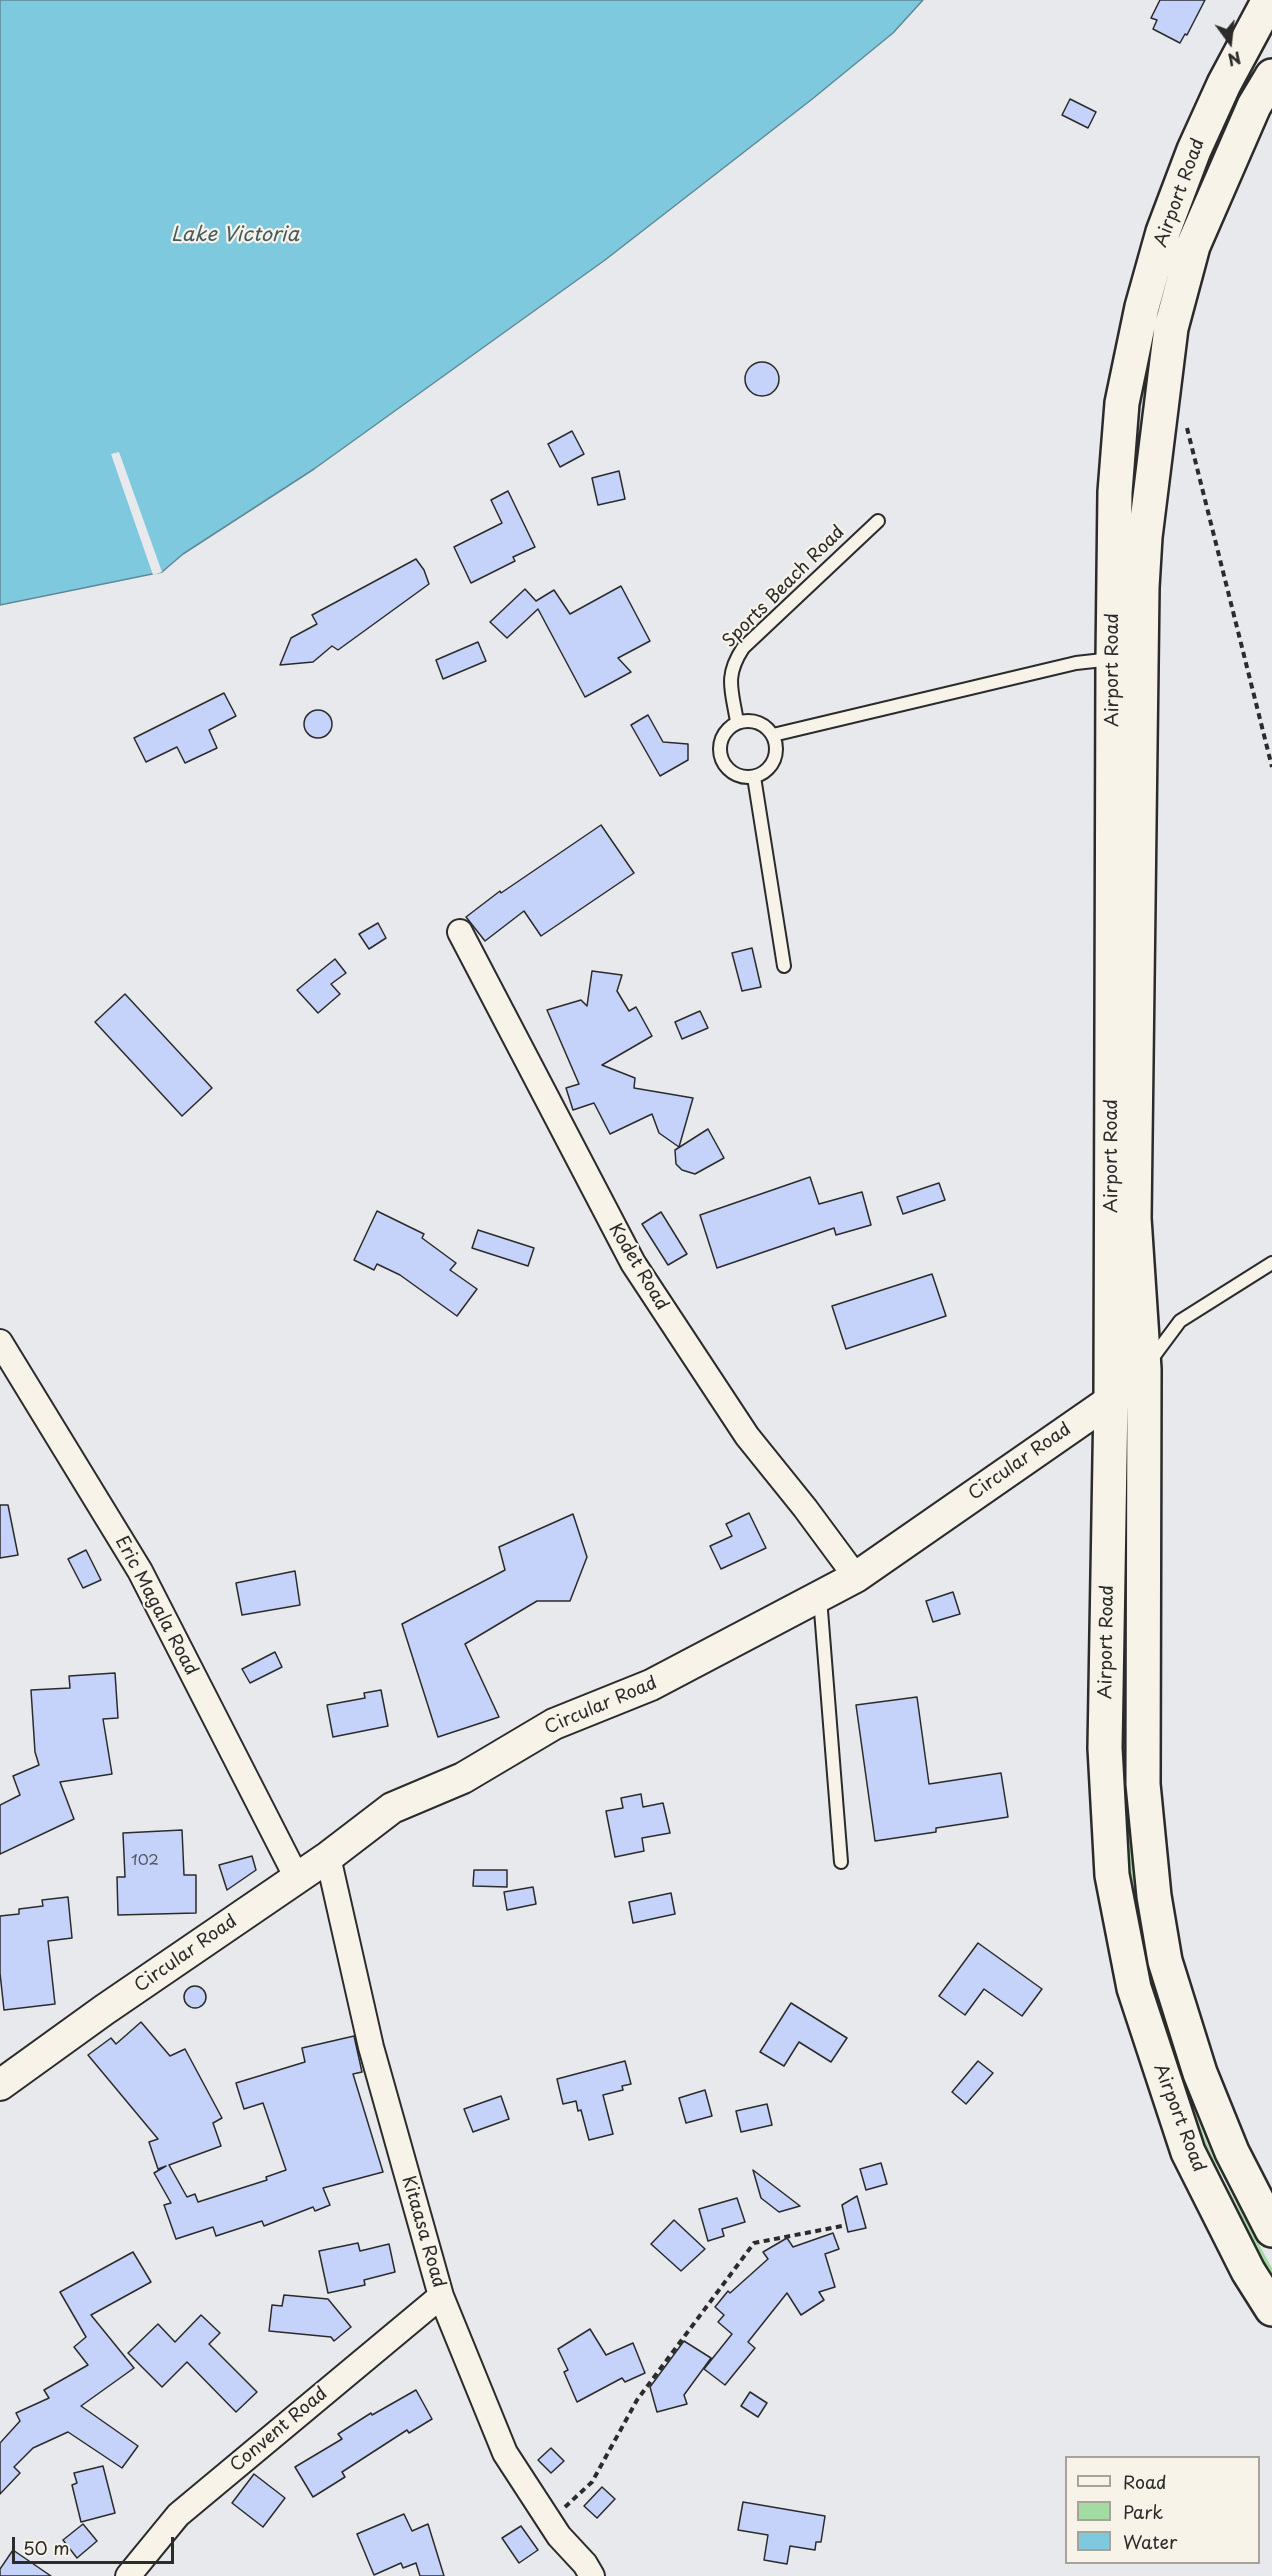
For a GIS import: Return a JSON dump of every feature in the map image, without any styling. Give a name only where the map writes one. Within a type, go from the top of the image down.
[{"type":"highway","name":"Airport Road","points":[[1261,4],[1194,150],[1163,232],[1142,307],[1122,403],[1115,492],[1111,1400],[1105,1748],[1112,1875],[1134,1988],[1188,2152],[1248,2271],[1272,2309]]},
{"type":"highway","name":"Airport Road","points":[[1272,76],[1254,106],[1193,246],[1166,355],[1144,537],[1134,1218],[1144,1369],[1143,1784],[1154,1896],[1165,1961],[1200,2073],[1232,2152],[1272,2230]]},
{"type":"street","name":"Kodet Road","points":[[460,932],[633,1263],[747,1436],[805,1508],[856,1577]]},
{"type":"street","name":"Eric Magala Road","points":[[0,1342],[140,1571],[297,1878]]},
{"type":"street","name":"Circular Road","points":[[0,2085],[104,2010],[328,1857],[392,1808],[463,1778],[554,1724],[651,1685],[856,1577],[1111,1400],[1144,1369]]},
{"type":"street","name":"Kitaasa Road","points":[[328,1857],[371,2047],[441,2296],[505,2453],[551,2520],[559,2536],[585,2564],[592,2576]]},
{"type":"street","name":"Convent Road","points":[[128,2576],[178,2515],[441,2296]]},
{"type":"lane","name":"Sports Beach Road","points":[[737,722],[730,682],[732,665],[743,648],[878,521]]},
{"type":"lane","points":[[773,735],[1076,663],[1113,659]]},
{"type":"lane","points":[[746,720],[761,724],[773,735],[775,756],[771,765],[754,777],[745,777],[729,771],[720,755],[723,735],[737,722],[746,720]]},
{"type":"lane","points":[[754,777],[784,966]]},
{"type":"lane","points":[[1144,1369],[1180,1321],[1272,1263]]},
{"type":"lane","points":[[820,1596],[841,1862]]},
{"type":"path","points":[[1186,422],[1272,767]]},
{"type":"path","points":[[551,2520],[592,2482],[637,2400],[754,2243],[842,2226]]},
{"type":"green space","points":[[1121,1402],[1130,1416],[1126,1583],[1128,1796],[1142,1935],[1161,2011],[1204,2136],[1223,2179],[1272,2268],[1272,2290],[1233,2225],[1152,2026],[1114,1798]]},
{"type":"water","name":"Lake Victoria","points":[[0,0],[923,0],[893,33],[811,100],[605,260],[314,469],[183,554],[162,572],[0,605]]},
{"type":"pier","points":[[119,452],[162,572],[153,575],[111,454]]},
{"type":"building","points":[[1160,0],[1205,0],[1187,35],[1185,34],[1180,43],[1153,29],[1157,20],[1151,18]]},
{"type":"building","points":[[1070,99],[1096,112],[1088,128],[1062,115]]},
{"type":"building","points":[[762,362],[774,367],[779,379],[774,391],[762,396],[750,391],[745,379],[750,367]]},
{"type":"building","points":[[572,431],[584,454],[560,467],[548,444]]},
{"type":"building","points":[[619,471],[625,499],[598,505],[592,478]]},
{"type":"building","points":[[508,491],[535,547],[513,557],[515,561],[471,583],[454,547],[502,523],[491,500]]},
{"type":"building","points":[[416,559],[424,570],[429,584],[338,650],[332,646],[313,662],[280,665],[291,638],[317,624],[312,615]]},
{"type":"building","points":[[621,586],[650,641],[618,658],[631,672],[585,697],[538,609],[507,638],[490,622],[525,589],[536,601],[554,590],[570,614]]},
{"type":"building","points":[[478,642],[486,661],[443,679],[436,660]]},
{"type":"building","points":[[224,693],[236,716],[209,730],[217,748],[185,763],[177,747],[146,762],[134,738]]},
{"type":"building","points":[[318,710],[328,714],[332,724],[328,734],[318,738],[308,734],[304,724],[308,714]]},
{"type":"building","points":[[648,715],[663,742],[688,744],[688,760],[660,776],[631,725]]},
{"type":"building","points":[[601,825],[634,873],[541,936],[524,911],[485,941],[466,917],[500,891],[501,893]]},
{"type":"building","points":[[378,923],[386,938],[369,949],[359,934]]},
{"type":"building","points":[[752,948],[761,987],[742,991],[732,953]]},
{"type":"building","points":[[335,959],[346,973],[331,984],[340,994],[318,1013],[297,990]]},
{"type":"building","points":[[592,971],[622,975],[617,991],[629,1011],[636,1007],[652,1036],[602,1065],[635,1078],[634,1088],[693,1098],[679,1147],[659,1133],[652,1114],[610,1134],[594,1103],[573,1110],[566,1088],[579,1084],[547,1010],[581,1000],[587,1006]]},
{"type":"building","points":[[125,994],[212,1088],[182,1116],[95,1022]]},
{"type":"building","points":[[700,1011],[708,1028],[682,1039],[675,1022]]},
{"type":"building","points":[[708,1129],[724,1158],[695,1174],[682,1170],[676,1164],[675,1150]]},
{"type":"building","points":[[810,1177],[819,1204],[862,1192],[871,1225],[836,1235],[834,1228],[717,1268],[700,1215]]},
{"type":"building","points":[[939,1183],[945,1200],[903,1214],[897,1197]]},
{"type":"building","points":[[377,1211],[424,1234],[422,1238],[456,1263],[450,1270],[477,1289],[457,1316],[400,1275],[377,1264],[374,1270],[354,1260]]},
{"type":"building","points":[[661,1212],[687,1254],[668,1265],[642,1224]]},
{"type":"building","points":[[478,1230],[534,1248],[528,1266],[472,1248]]},
{"type":"building","points":[[932,1274],[946,1316],[846,1349],[832,1306]]},
{"type":"building","points":[[0,1505],[8,1505],[18,1555],[0,1558]]},
{"type":"building","points":[[749,1513],[766,1548],[721,1569],[710,1546],[732,1536],[726,1524]]},
{"type":"building","points":[[573,1514],[587,1557],[570,1601],[537,1601],[465,1644],[499,1717],[438,1737],[402,1624],[505,1570],[499,1547]]},
{"type":"building","points":[[86,1550],[101,1580],[83,1588],[68,1559]]},
{"type":"building","points":[[295,1571],[300,1605],[242,1615],[236,1583]]},
{"type":"building","points":[[953,1592],[960,1614],[933,1622],[926,1601]]},
{"type":"building","points":[[275,1652],[282,1667],[250,1683],[242,1669]]},
{"type":"building","points":[[115,1673],[118,1718],[103,1719],[112,1774],[60,1782],[74,1819],[0,1854],[0,1805],[20,1795],[13,1776],[39,1765],[35,1752],[31,1690],[70,1688],[69,1676]]},
{"type":"building","points":[[381,1690],[388,1726],[333,1737],[327,1705],[365,1698],[364,1693]]},
{"type":"building","points":[[917,1697],[929,1784],[1001,1773],[1008,1817],[936,1828],[936,1832],[875,1841],[856,1705]]},
{"type":"building","points":[[641,1794],[643,1807],[663,1803],[670,1833],[642,1838],[644,1851],[615,1857],[606,1811],[623,1808],[621,1798]]},
{"type":"building","points":[[182,1830],[184,1875],[196,1875],[196,1913],[118,1915],[117,1877],[125,1877],[123,1833]]},
{"type":"building","points":[[252,1856],[256,1870],[227,1890],[219,1865]]},
{"type":"building","points":[[474,1870],[507,1870],[507,1887],[473,1886]]},
{"type":"building","points":[[533,1887],[536,1904],[507,1910],[504,1892]]},
{"type":"building","points":[[671,1893],[675,1914],[633,1923],[629,1902]]},
{"type":"building","points":[[68,1897],[72,1938],[48,1941],[55,2004],[4,2010],[0,1973],[0,1916],[19,1914],[19,1909],[43,1906],[42,1900]]},
{"type":"building","points":[[978,1943],[1042,1989],[1022,2016],[984,1989],[965,2015],[939,1996]]},
{"type":"building","points":[[195,1986],[203,1989],[206,1997],[203,2005],[195,2008],[187,2005],[184,1997],[187,1989]]},
{"type":"building","points":[[791,2003],[847,2038],[831,2062],[799,2042],[784,2066],[760,2052]]},
{"type":"building","points":[[141,2022],[170,2056],[185,2049],[222,2118],[213,2123],[221,2146],[169,2165],[187,2197],[195,2194],[198,2202],[267,2180],[266,2177],[286,2170],[263,2103],[244,2109],[236,2083],[305,2062],[302,2048],[354,2036],[362,2072],[353,2074],[383,2172],[323,2188],[330,2205],[315,2211],[313,2207],[264,2226],[262,2221],[216,2236],[213,2227],[176,2239],[164,2205],[171,2203],[154,2173],[166,2166],[158,2169],[149,2142],[158,2139],[88,2055],[111,2038],[116,2044]]},
{"type":"building","points":[[625,2061],[631,2084],[622,2086],[623,2090],[603,2095],[613,2134],[589,2140],[581,2110],[578,2111],[576,2101],[563,2104],[557,2079]]},
{"type":"building","points":[[978,2061],[993,2073],[966,2104],[952,2092]]},
{"type":"building","points":[[705,2090],[712,2116],[686,2123],[679,2098]]},
{"type":"building","points":[[501,2096],[509,2119],[473,2132],[464,2109]]},
{"type":"building","points":[[767,2104],[772,2125],[741,2132],[736,2111]]},
{"type":"building","points":[[881,2163],[887,2184],[866,2190],[860,2169]]},
{"type":"building","points":[[753,2170],[800,2206],[779,2212],[761,2198]]},
{"type":"building","points":[[857,2196],[866,2228],[848,2232],[842,2205]]},
{"type":"building","points":[[737,2198],[745,2222],[722,2229],[724,2236],[708,2241],[699,2209]]},
{"type":"building","points":[[674,2220],[705,2249],[681,2271],[651,2244]]},
{"type":"building","points":[[833,2233],[839,2249],[825,2254],[835,2287],[819,2292],[824,2300],[801,2315],[787,2293],[748,2342],[755,2348],[725,2385],[704,2369],[732,2334],[718,2322],[724,2315],[715,2307],[728,2291],[730,2293],[768,2259],[763,2252],[787,2238],[793,2247]]},
{"type":"building","points":[[358,2243],[360,2251],[389,2244],[395,2272],[364,2280],[365,2285],[328,2293],[319,2251]]},
{"type":"building","points":[[133,2252],[151,2282],[91,2315],[134,2368],[81,2406],[138,2446],[122,2468],[68,2432],[33,2448],[14,2467],[20,2473],[0,2494],[0,2443],[20,2421],[16,2413],[49,2398],[44,2390],[88,2365],[74,2347],[86,2337],[60,2292]]},
{"type":"building","points":[[284,2295],[328,2299],[351,2327],[334,2341],[331,2337],[269,2331],[272,2305],[282,2306]]},
{"type":"building","points":[[201,2315],[220,2333],[209,2344],[257,2392],[236,2412],[187,2362],[162,2387],[128,2353],[158,2324],[175,2342]]},
{"type":"building","points":[[590,2329],[606,2355],[633,2343],[645,2373],[625,2382],[622,2378],[577,2402],[564,2372],[568,2370],[558,2349]]},
{"type":"building","points":[[684,2341],[711,2358],[684,2395],[687,2404],[657,2412],[650,2387]]},
{"type":"building","points":[[416,2390],[432,2419],[409,2433],[407,2430],[342,2472],[345,2477],[313,2497],[295,2467],[342,2439],[338,2434],[371,2413],[372,2415]]},
{"type":"building","points":[[750,2392],[767,2403],[758,2417],[741,2406]]},
{"type":"building","points":[[551,2448],[564,2461],[551,2473],[538,2460]]},
{"type":"building","points":[[103,2466],[115,2513],[81,2522],[72,2485],[77,2483],[74,2473]]},
{"type":"building","points":[[254,2474],[285,2498],[263,2527],[232,2503]]},
{"type":"building","points":[[602,2487],[615,2499],[597,2518],[584,2506]]},
{"type":"building","points":[[743,2502],[825,2516],[821,2542],[816,2542],[815,2550],[790,2546],[787,2564],[764,2560],[768,2535],[738,2530]]},
{"type":"building","points":[[404,2514],[412,2531],[428,2524],[444,2576],[420,2576],[416,2563],[403,2568],[401,2563],[374,2575],[357,2534]]},
{"type":"building","points":[[83,2524],[97,2541],[77,2558],[63,2540]]},
{"type":"building","points":[[521,2526],[538,2550],[519,2563],[502,2538]]},
{"type":"building","points":[[13,2550],[51,2576],[0,2576],[0,2569]]}]
